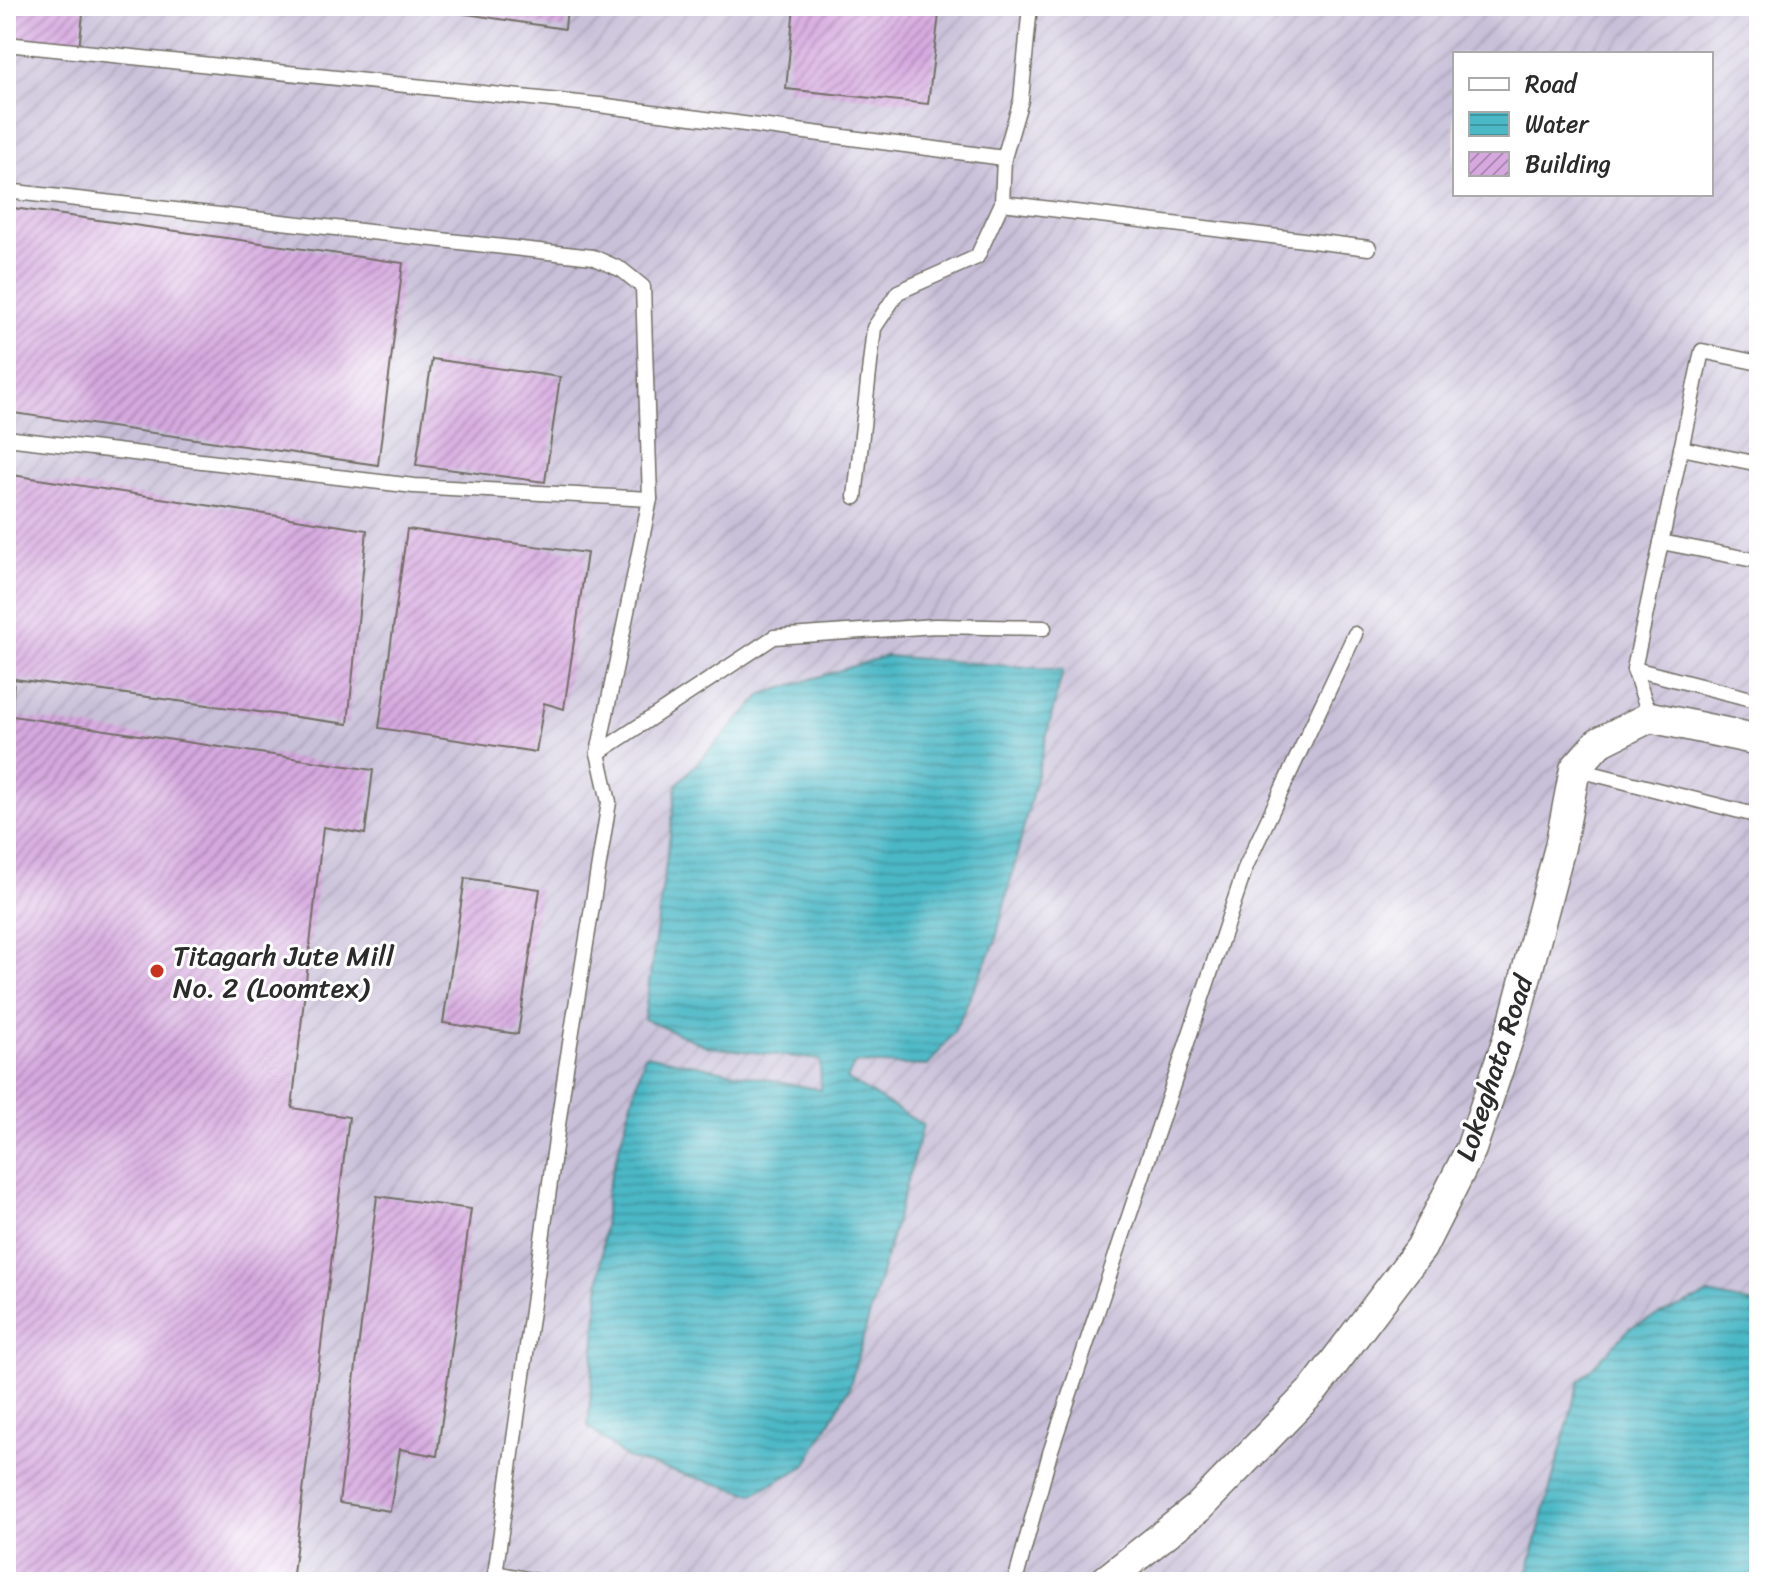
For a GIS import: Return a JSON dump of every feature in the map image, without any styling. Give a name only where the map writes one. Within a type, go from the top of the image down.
[{"type":"street","points":[[1575,769],[1598,743],[1650,717],[1759,740]]},
{"type":"street","name":"Lokeghata Road","points":[[1104,1582],[1198,1508],[1315,1388],[1421,1248],[1471,1149],[1514,1021],[1560,847],[1575,769]]},
{"type":"lane","points":[[855,497],[874,328],[898,292],[977,257],[1002,203],[1004,158],[1021,100],[1030,6]]},
{"type":"lane","points":[[6,44],[599,105],[1004,158]]},
{"type":"lane","points":[[6,191],[593,257],[622,270],[643,287],[650,499],[598,753],[609,802],[566,1068],[494,1578],[542,1582]]},
{"type":"lane","points":[[1002,203],[1369,248]]},
{"type":"lane","points":[[1650,717],[1634,669],[1702,351],[1759,363]]},
{"type":"lane","points":[[6,438],[414,486],[650,499]]},
{"type":"lane","points":[[1681,448],[1759,464]]},
{"type":"lane","points":[[1661,542],[1759,561]]},
{"type":"lane","points":[[598,753],[774,637],[935,626],[1044,628]]},
{"type":"lane","points":[[1015,1582],[1050,1453],[1246,866],[1355,634]]},
{"type":"lane","points":[[1634,669],[1759,701]]},
{"type":"lane","points":[[1575,769],[1759,816]]},
{"type":"shaded area","points":[[6,6],[1759,6],[1759,1582],[6,1582]]},
{"type":"water","points":[[886,656],[1063,670],[995,943],[954,1032],[928,1066],[855,1063],[847,1079],[923,1125],[849,1388],[805,1466],[753,1494],[626,1458],[588,1426],[607,1190],[645,1055],[821,1090],[820,1060],[709,1047],[644,1019],[677,784],[763,694]]},
{"type":"water","points":[[1709,1294],[1759,1305],[1759,1582],[1525,1582],[1579,1381],[1631,1327]]},
{"type":"building","points":[[6,6],[84,6],[79,48],[6,41]]},
{"type":"building","points":[[414,6],[567,6],[565,29]]},
{"type":"building","points":[[794,6],[940,6],[928,104],[786,89]]},
{"type":"building","points":[[6,207],[403,263],[378,465],[6,412]]},
{"type":"building","points":[[432,359],[560,377],[545,482],[416,465]]},
{"type":"building","name":"Titagarh Jute Mill No. 2 (Loomtex)","points":[[6,474],[367,530],[348,724],[14,679],[12,716],[373,770],[365,834],[323,827],[292,1108],[349,1117],[292,1582],[6,1582]]},
{"type":"building","points":[[407,529],[587,553],[564,709],[544,703],[536,752],[379,728]]},
{"type":"building","points":[[465,878],[540,889],[518,1034],[443,1023]]},
{"type":"building","points":[[377,1196],[471,1209],[437,1456],[400,1449],[390,1511],[339,1503]]},
{"type":"place","name":"Titagarh Jute Mill No. 2 (Loomtex)","points":[[157,971]]}]
